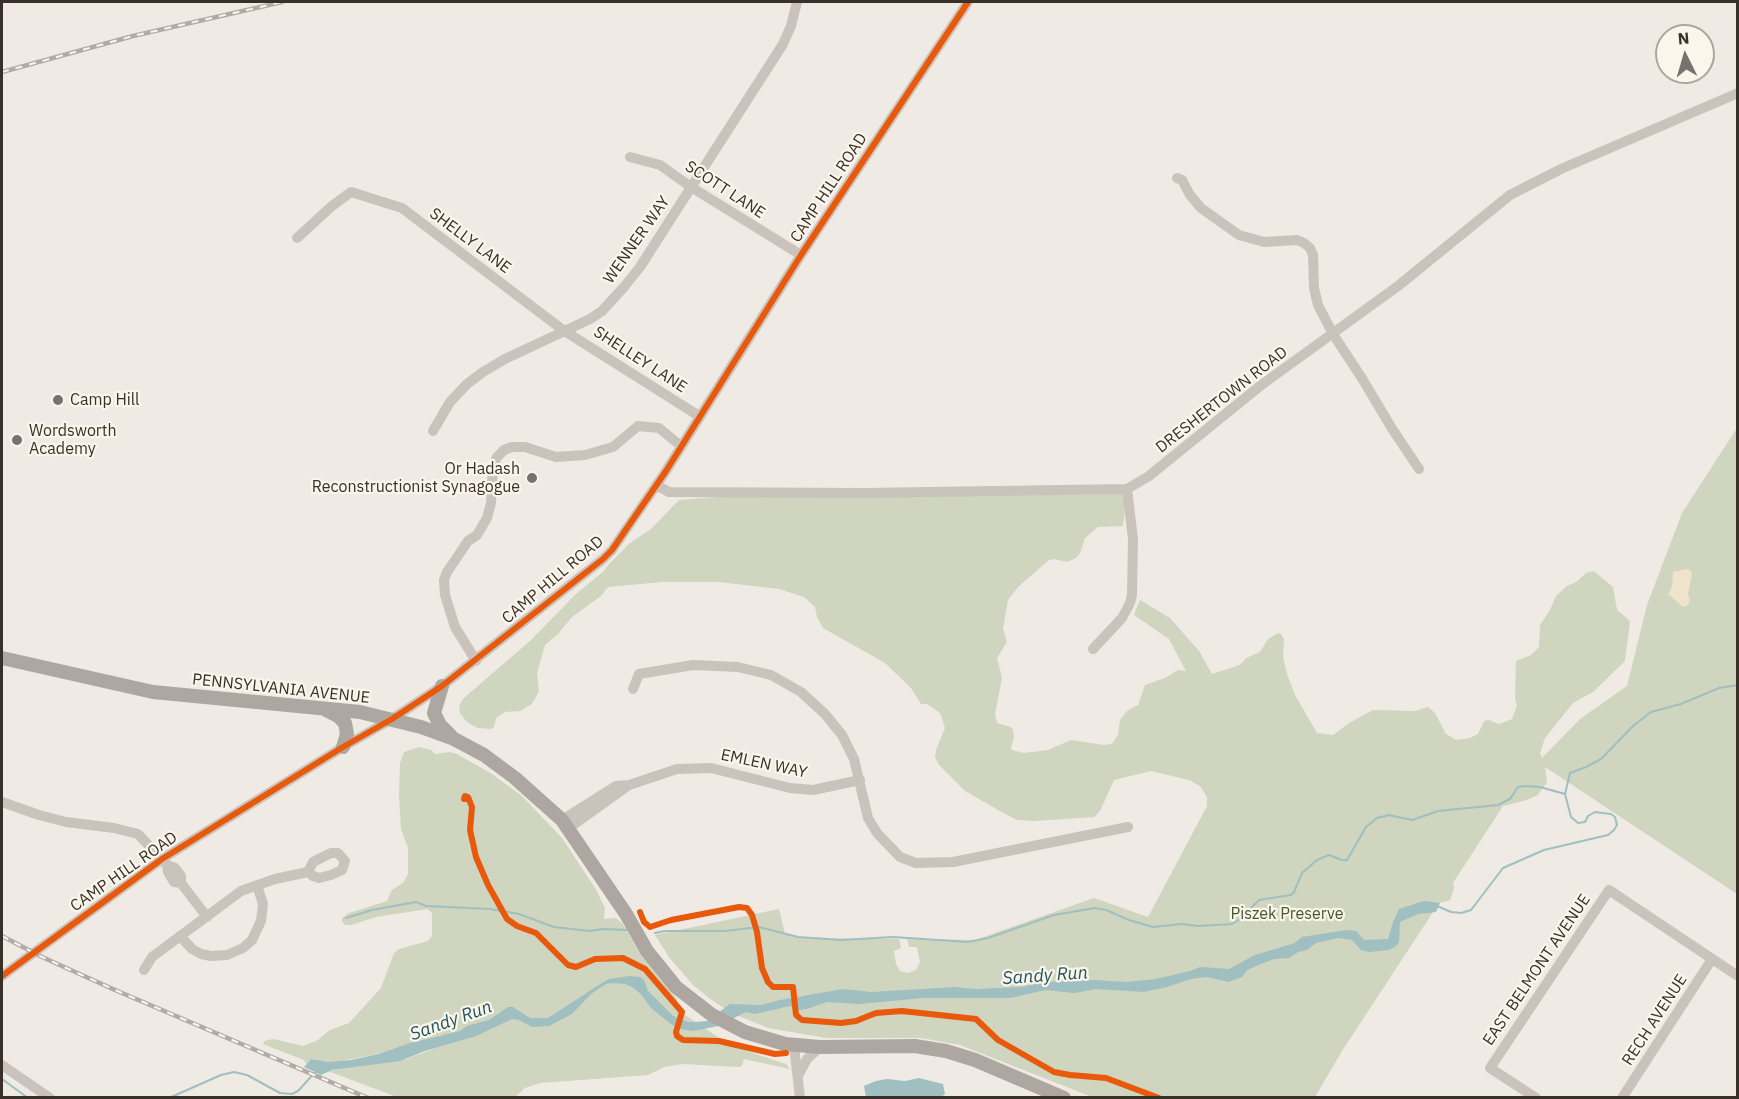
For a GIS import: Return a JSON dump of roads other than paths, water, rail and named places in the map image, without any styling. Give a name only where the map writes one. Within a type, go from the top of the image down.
[{"type":"main road","name":"PENNSYLVANIA AVENUE","points":[[2,658],[153,692],[360,711],[454,739],[484,755],[515,778],[566,824],[626,914],[647,951],[681,992],[712,1015],[759,1037],[794,1046],[930,1047],[975,1060],[1064,1098]]},
{"type":"main road","points":[[442,686],[434,714],[440,725],[454,739]]},
{"type":"main road","points":[[318,706],[338,716],[345,723],[347,734],[343,747]]},
{"type":"street","name":"WENNER WAY","points":[[433,430],[450,402],[467,384],[483,372],[590,318],[602,311],[619,294],[640,267],[783,44],[791,26],[797,2]]},
{"type":"street","name":"CAMP HILL ROAD","points":[[2,976],[165,862],[442,686],[612,550],[681,446],[801,255],[968,2]]},
{"type":"street","name":"DRESHERTOWN ROAD","points":[[1127,489],[1149,476],[1260,386],[1398,286],[1510,195],[1561,169],[1737,93]]},
{"type":"street","name":"SCOTT LANE","points":[[630,157],[660,165],[691,187],[801,255]]},
{"type":"street","points":[[1176,178],[1182,180],[1190,195],[1201,208],[1239,235],[1264,242],[1290,239],[1304,243],[1313,255],[1315,296],[1333,334],[1419,469]]},
{"type":"street","name":"SHELLY LANE","points":[[297,238],[351,192],[402,208],[563,330]]},
{"type":"street","name":"SHELLEY LANE","points":[[563,330],[699,416]]},
{"type":"street","points":[[476,661],[455,627],[445,596],[444,579],[468,541],[477,535],[487,518],[491,503],[493,467],[497,457],[504,450],[519,447],[556,457],[585,455],[613,447],[638,426],[659,428],[681,446]]},
{"type":"street","points":[[656,485],[669,492]]},
{"type":"street","points":[[644,503],[669,492],[863,493],[1127,489],[1133,539],[1132,595],[1122,618],[1093,649]]},
{"type":"street","points":[[633,689],[639,674],[693,666],[738,667],[771,675],[801,692],[825,714],[842,735],[854,759],[868,818],[877,833],[900,857],[916,863],[953,862],[1128,827]]},
{"type":"street","name":"EMLEN WAY","points":[[566,824],[629,785],[677,769],[711,768],[790,788],[813,790],[860,780]]},
{"type":"street","points":[[2,802],[66,822],[138,834],[165,862],[175,868],[181,876],[181,883],[207,916]]},
{"type":"street","points":[[144,970],[152,957],[241,891],[275,879],[308,872]]},
{"type":"street","points":[[180,936],[192,949],[211,956],[227,955],[243,948],[252,940],[261,921],[262,904],[257,885]]},
{"type":"street","name":"EAST BELMONT AVENUE","points":[[1536,1098],[1490,1068],[1609,890],[1712,959]]},
{"type":"street","points":[[1712,959],[1737,976]]},
{"type":"street","name":"RECH AVENUE","points":[[1622,1098],[1712,959]]},
{"type":"street","points":[[794,1046],[800,1098]]},
{"type":"street","points":[[798,1076],[807,1059],[820,1047]]},
{"type":"street","points":[[2,1065],[50,1098]]},
{"type":"water","points":[[1424,901],[1440,903],[1436,912],[1418,914],[1400,922],[1399,942],[1388,950],[1369,952],[1361,950],[1352,940],[1338,938],[1316,943],[1289,958],[1274,959],[1261,964],[1247,970],[1242,977],[1229,982],[1206,977],[1144,992],[1097,989],[1074,993],[1046,990],[1010,998],[923,998],[859,1004],[827,1002],[799,1010],[790,1006],[755,1014],[746,1012],[718,1026],[693,1031],[680,1029],[671,1024],[651,1008],[641,994],[632,987],[612,983],[606,984],[591,994],[572,1014],[549,1026],[532,1027],[512,1019],[476,1036],[400,1061],[332,1070],[321,1075],[304,1067],[311,1059],[328,1062],[351,1060],[460,1031],[467,1026],[489,1020],[508,1007],[513,1007],[530,1018],[548,1018],[609,979],[629,976],[640,977],[644,980],[648,991],[673,1016],[688,1022],[707,1021],[730,1004],[761,1005],[843,989],[871,992],[955,987],[976,989],[1022,987],[1043,982],[1095,980],[1126,982],[1156,979],[1200,967],[1229,969],[1255,955],[1295,943],[1302,937],[1347,930],[1356,931],[1364,940],[1388,939],[1399,909]]},
{"type":"water","points":[[919,1078],[943,1084],[945,1094],[940,1098],[866,1097],[864,1086],[876,1081],[887,1079],[905,1081]]},
{"type":"waterway","name":"Sandy Run","points":[[1437,906],[1451,912],[1461,913],[1471,910],[1503,868],[1544,850],[1608,835],[1617,825],[1615,817],[1611,814],[1595,812],[1588,816],[1585,822],[1578,823],[1571,817],[1565,794],[1570,773],[1601,759],[1633,726],[1651,712],[1681,704],[1719,688],[1738,685]]},
{"type":"waterway","points":[[655,933],[725,931],[759,927],[798,937],[841,940],[893,937],[968,942],[988,938],[1054,915],[1095,908],[1153,927],[1181,924],[1199,926],[1232,924],[1259,900],[1291,895],[1302,873],[1317,860],[1329,855],[1347,860],[1366,827],[1377,818],[1389,815],[1412,820],[1438,811],[1498,805],[1510,799],[1518,787],[1525,786],[1540,787],[1565,794]]},
{"type":"waterway","points":[[346,918],[372,910],[416,902],[426,906],[490,909],[519,914],[554,927],[590,931],[628,930]]},
{"type":"waterway","name":"Sandy Run","points":[[169,1098],[221,1075],[234,1072],[247,1075],[280,1093],[292,1094],[298,1091],[317,1070]]},
{"type":"waterway","name":"Sandy Run","points":[[2,1079],[28,1098]]},
{"type":"railway","points":[[2,72],[133,36],[282,2]]},
{"type":"railway","points":[[2,936],[115,990],[368,1098]]},
{"type":"place","name":"Camp Hill","points":[[58,400]]},
{"type":"place","name":"Wordsworth Academy","points":[[17,440]]},
{"type":"place","name":"Or Hadash Reconstructionist Synagogue","points":[[532,478]]},
{"type":"park label","name":"Piszek Preserve","points":[[1287,914]]}]
